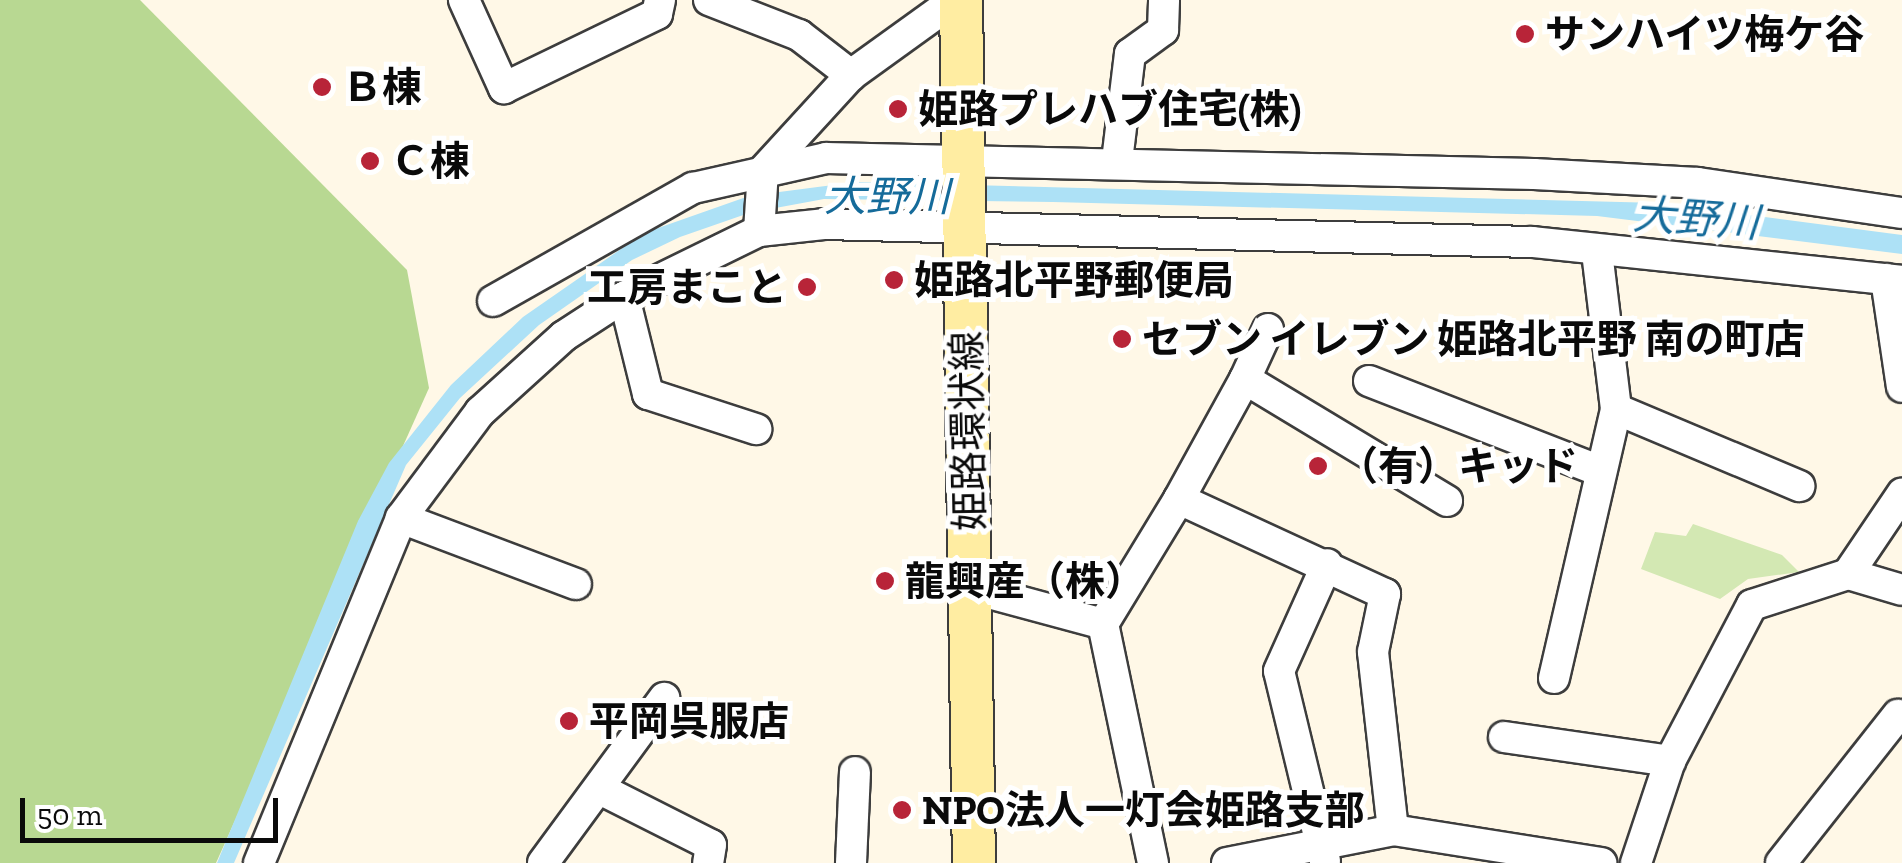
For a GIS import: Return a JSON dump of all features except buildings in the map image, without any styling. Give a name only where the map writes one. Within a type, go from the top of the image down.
[{"type":"main road","name":"姫路環状線","points":[[958,0],[965,162],[974,863]]},
{"type":"street","points":[[464,0],[504,88],[657,14],[660,0]]},
{"type":"street","points":[[709,0],[799,35],[851,75]]},
{"type":"street","points":[[760,231],[763,170],[851,75],[958,0]]},
{"type":"street","points":[[1118,161],[1130,54],[1163,30],[1164,0]]},
{"type":"street","points":[[493,301],[693,188],[826,158],[1118,161],[1698,183],[1902,213]]},
{"type":"street","points":[[259,863],[401,518],[480,412],[564,336],[624,297],[760,231],[824,224],[966,226],[1532,242],[1597,252],[1894,280],[1902,387]]},
{"type":"street","points":[[1554,678],[1616,408],[1597,252]]},
{"type":"street","points":[[624,297],[648,394],[756,429]]},
{"type":"street","points":[[1154,863],[1104,624],[1180,499],[1268,329]]},
{"type":"street","points":[[1245,379],[1448,502]]},
{"type":"street","points":[[1368,381],[1600,471]]},
{"type":"street","points":[[1616,408],[1799,486]]},
{"type":"street","points":[[1848,574],[1902,494]]},
{"type":"street","points":[[1180,499],[1385,594],[1373,652],[1393,830]]},
{"type":"street","points":[[401,518],[576,584]]},
{"type":"street","points":[[1323,854],[1279,672],[1327,564]]},
{"type":"street","points":[[1636,863],[1670,761],[1752,604],[1848,574],[1902,590]]},
{"type":"street","points":[[970,588],[1104,624]]},
{"type":"street","points":[[543,863],[664,698]]},
{"type":"street","points":[[1781,863],[1898,715]]},
{"type":"street","points":[[1504,737],[1670,761]]},
{"type":"street","points":[[850,863],[855,772]]},
{"type":"street","points":[[600,789],[711,845],[708,863]]},
{"type":"street","points":[[1227,863],[1323,854],[1393,830],[1601,863]]},
{"type":"green space","points":[[0,0],[140,0],[407,270],[429,388],[216,863],[0,863]]},
{"type":"green space","points":[[1693,524],[1782,555],[1799,572],[1748,579],[1720,599],[1641,569],[1655,532],[1686,536]]},
{"type":"water","name":"大野川","points":[[856,182],[1659,203],[1902,235],[1902,254],[1597,216],[1053,202],[824,199],[749,213],[680,237],[632,260],[539,325],[460,398],[406,465],[234,863],[217,863],[358,521],[389,463],[451,385],[523,317],[644,233],[749,196]]},
{"type":"place","name":"サンハイツ梅ケ谷","points":[[1525,34]]},
{"type":"place","name":"Ｂ棟","points":[[322,87]]},
{"type":"place","name":"姫路プレハブ住宅(株)","points":[[898,109]]},
{"type":"place","name":"Ｃ棟","points":[[370,161]]},
{"type":"place","name":"姫路北平野郵便局","points":[[894,280]]},
{"type":"place","name":"工房まこと","points":[[807,287]]},
{"type":"place","name":"セブン イレブン 姫路北平野 南の町店","points":[[1122,339]]},
{"type":"place","name":"（有）キッド","points":[[1318,466]]},
{"type":"place","name":"龍興産（株）","points":[[885,581]]},
{"type":"place","name":"平岡呉服店","points":[[569,721]]},
{"type":"place","name":"NPO法人一灯会姫路支部","points":[[902,810]]}]
